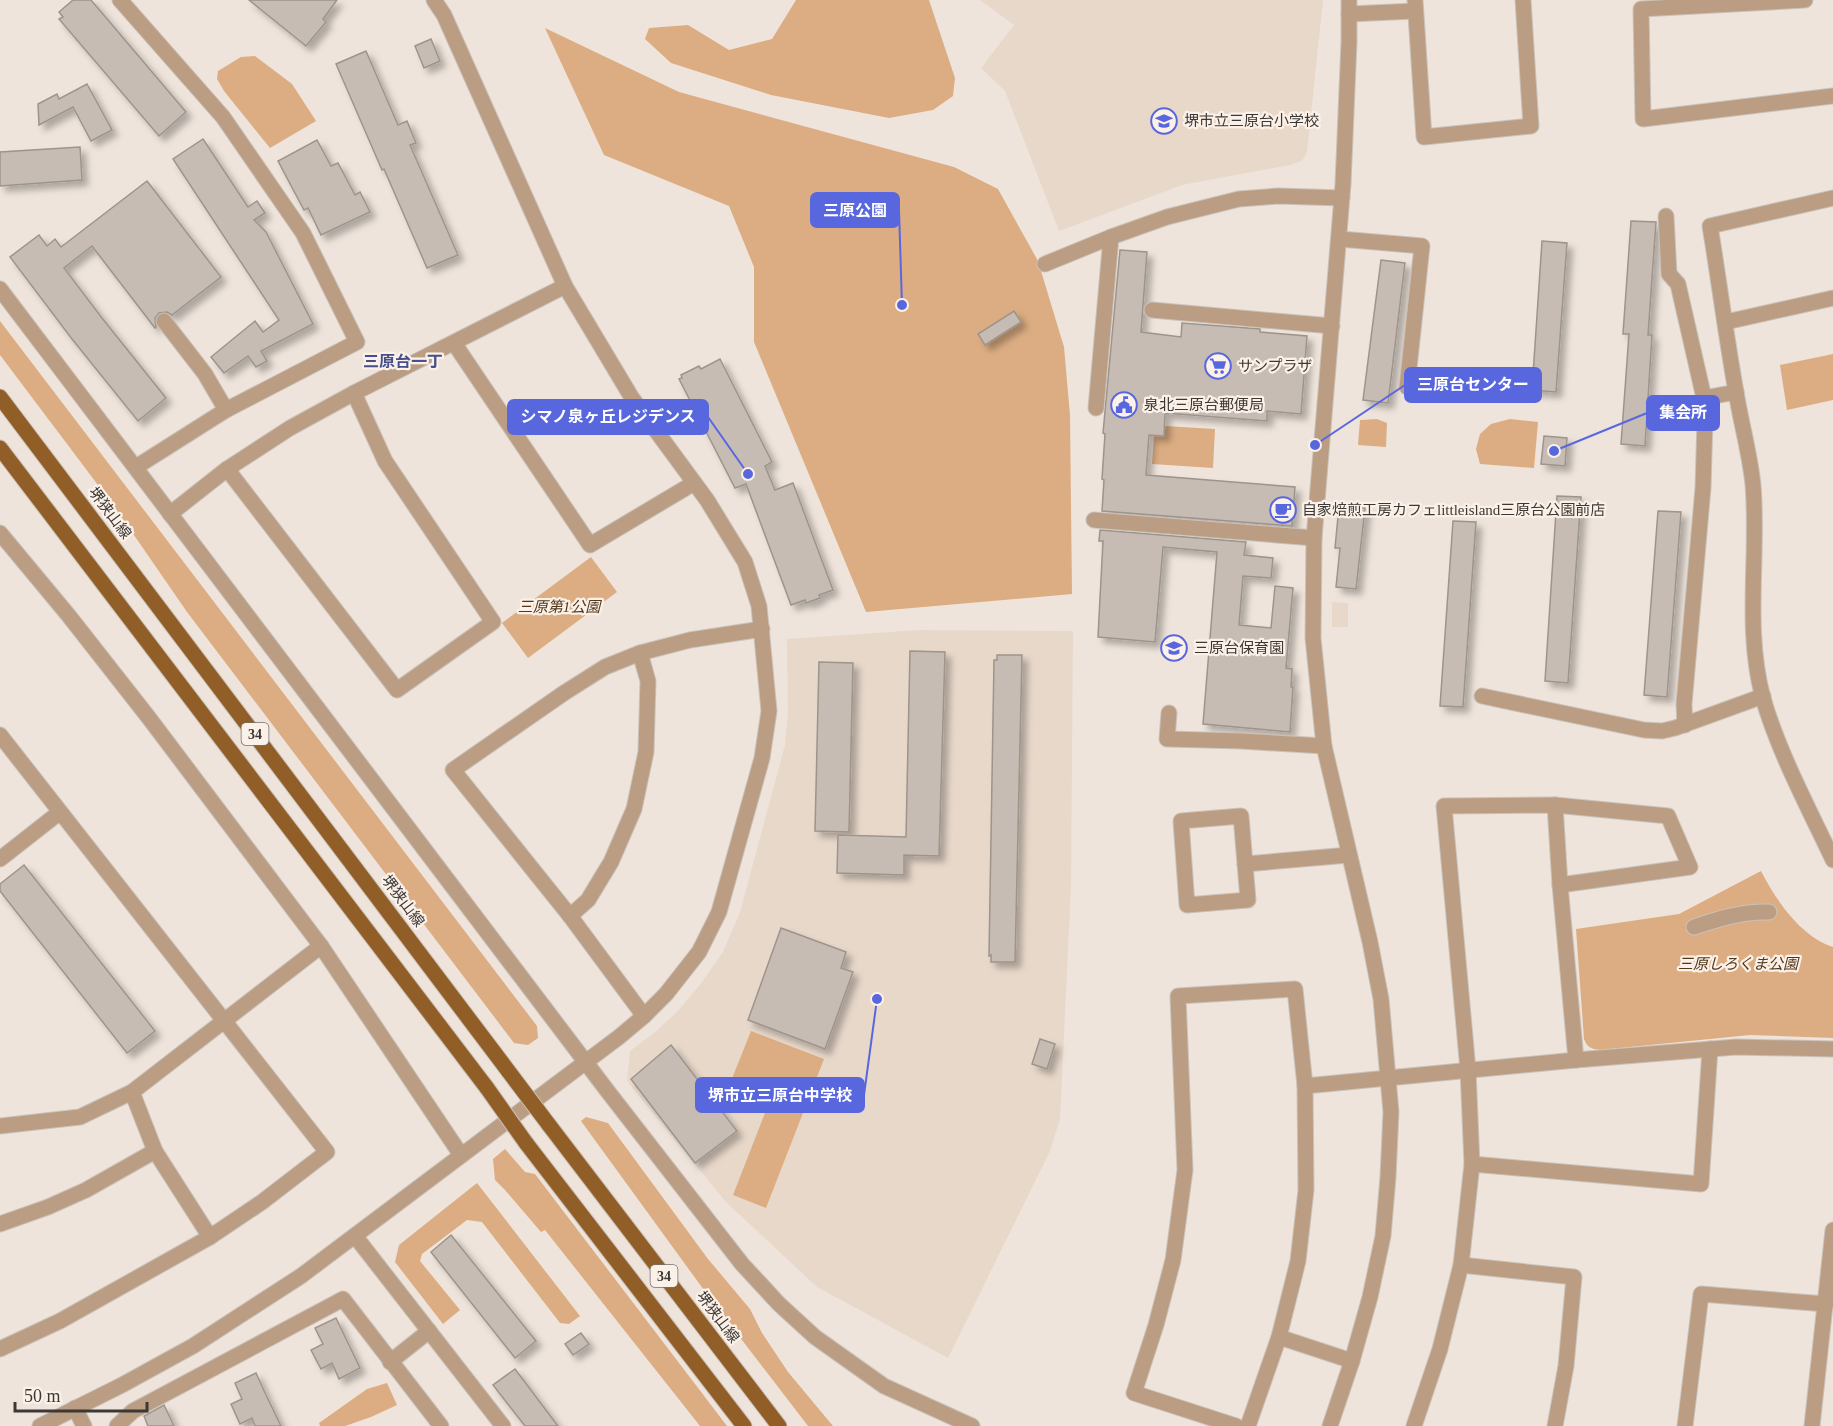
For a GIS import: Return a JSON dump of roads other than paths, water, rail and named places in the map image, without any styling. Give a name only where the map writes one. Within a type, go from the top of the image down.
[{"type":"main road","name":"堺狭山線","points":[[0,396],[549,1125],[779,1426]]},
{"type":"main road","name":"34","points":[[2,450],[526,1143],[744,1426]]},
{"type":"street","points":[[120,0],[223,117],[303,233],[357,342],[226,410],[136,467]]},
{"type":"street","points":[[40,1426],[193,1346],[301,1276],[644,1016],[666,994],[699,952],[719,912],[762,758],[770,711],[759,606],[745,562],[694,483],[632,398],[565,286],[444,15],[434,0]]},
{"type":"street","points":[[1330,1426],[1370,1297],[1383,1236],[1391,1112],[1381,999],[1324,746],[1313,638],[1314,538],[1340,239],[1347,121],[1349,7],[1415,6],[1424,137],[1531,126],[1523,0]]},
{"type":"street","points":[[1805,0],[1641,9],[1643,119],[1833,96]]},
{"type":"street","points":[[1045,264],[1167,217],[1239,199],[1278,196],[1342,198]]},
{"type":"street","points":[[1833,198],[1710,226],[1753,483],[1755,512],[1753,629],[1756,662],[1771,722],[1833,860]]},
{"type":"street","points":[[1666,216],[1669,274],[1678,284],[1704,398],[1705,419],[1703,488],[1684,704],[1685,724]]},
{"type":"street","points":[[1096,408],[1111,237]]},
{"type":"street","points":[[1340,239],[1422,246],[1407,387]]},
{"type":"street","points":[[170,514],[227,469],[290,428],[565,286]]},
{"type":"street","points":[[0,289],[585,1061],[742,1264],[788,1313],[815,1337],[884,1386],[972,1426]]},
{"type":"street","points":[[1726,322],[1833,298]]},
{"type":"street","points":[[1152,310],[1332,326]]},
{"type":"street","points":[[164,321],[206,374],[226,410]]},
{"type":"street","points":[[454,344],[590,545],[694,483]]},
{"type":"street","points":[[1704,398],[1736,392]]},
{"type":"street","points":[[227,469],[397,690],[493,622],[385,461],[354,393]]},
{"type":"street","points":[[1094,520],[1314,538]]},
{"type":"street","points":[[0,533],[142,709],[321,946],[461,1155]]},
{"type":"street","points":[[644,1016],[570,916],[453,770],[564,693],[605,668],[640,653],[690,640],[762,629]]},
{"type":"street","points":[[570,916],[588,900],[611,862],[634,809],[646,752],[648,681],[640,653]]},
{"type":"street","points":[[1482,696],[1644,730],[1662,731],[1763,696]]},
{"type":"street","points":[[1169,713],[1167,739],[1270,737],[1324,746]]},
{"type":"street","points":[[0,735],[327,1152],[262,1202],[210,1237],[60,1321],[0,1349]]},
{"type":"street","points":[[1414,1426],[1440,1349],[1461,1265],[1472,1164],[1468,1070],[1444,806],[1555,805],[1668,816],[1690,867],[1560,885]]},
{"type":"street","points":[[1555,805],[1576,1060]]},
{"type":"street","points":[[0,860],[60,812]]},
{"type":"street","points":[[1241,816],[1245,864],[1248,900],[1187,905],[1181,821],[1241,816]]},
{"type":"street","points":[[1245,864],[1349,855]]},
{"type":"street","points":[[1694,927],[1727,916],[1756,911],[1768,912]]},
{"type":"street","points":[[0,1126],[80,1117],[132,1092],[321,946]]},
{"type":"street","points":[[1236,1426],[1134,1393],[1156,1325],[1173,1260],[1185,1170],[1178,996],[1295,989],[1305,1086],[1306,1190],[1298,1261],[1280,1337],[1248,1426]]},
{"type":"street","points":[[1305,1086],[1736,1047],[1833,1049]]},
{"type":"street","points":[[1472,1164],[1701,1184],[1710,1049]]},
{"type":"street","points":[[132,1092],[155,1151],[210,1237]]},
{"type":"street","points":[[0,1224],[48,1207],[86,1190],[155,1151]]},
{"type":"street","points":[[1812,1426],[1833,1230]]},
{"type":"street","points":[[355,1236],[503,1426]]},
{"type":"street","points":[[1461,1265],[1574,1277],[1566,1365],[1555,1426]]},
{"type":"street","points":[[1685,1426],[1701,1294],[1826,1304]]},
{"type":"street","points":[[117,1426],[133,1411],[343,1299],[441,1426]]},
{"type":"street","points":[[390,1362],[429,1331]]},
{"type":"street","points":[[1280,1337],[1352,1361]]},
{"type":"street","points":[[75,1408],[84,1426]]},
{"type":"place","name":"堺市立三原台小学校","points":[[1164,121]]},
{"type":"place","name":"三原公園","points":[[902,305]]},
{"type":"place","name":"サンプラザ","points":[[1218,366]]},
{"type":"place","name":"泉北三原台郵便局","points":[[1124,405]]},
{"type":"place","name":"三原台センター","points":[[1315,445]]},
{"type":"place","name":"集会所","points":[[1554,451]]},
{"type":"place","name":"シマノ泉ヶ丘レジデンス","points":[[748,474]]},
{"type":"place","name":"自家焙煎工房カフェlittleisland三原台公園前店","points":[[1283,510]]},
{"type":"place","name":"三原台保育園","points":[[1174,648]]},
{"type":"place","name":"堺市立三原台中学校","points":[[877,999]]},
{"type":"district","name":"三原台一丁","points":[[403,361]]},
{"type":"park label","name":"三原第1公園","points":[[559,607]]},
{"type":"park label","name":"三原しろくま公園","points":[[1738,964]]}]
